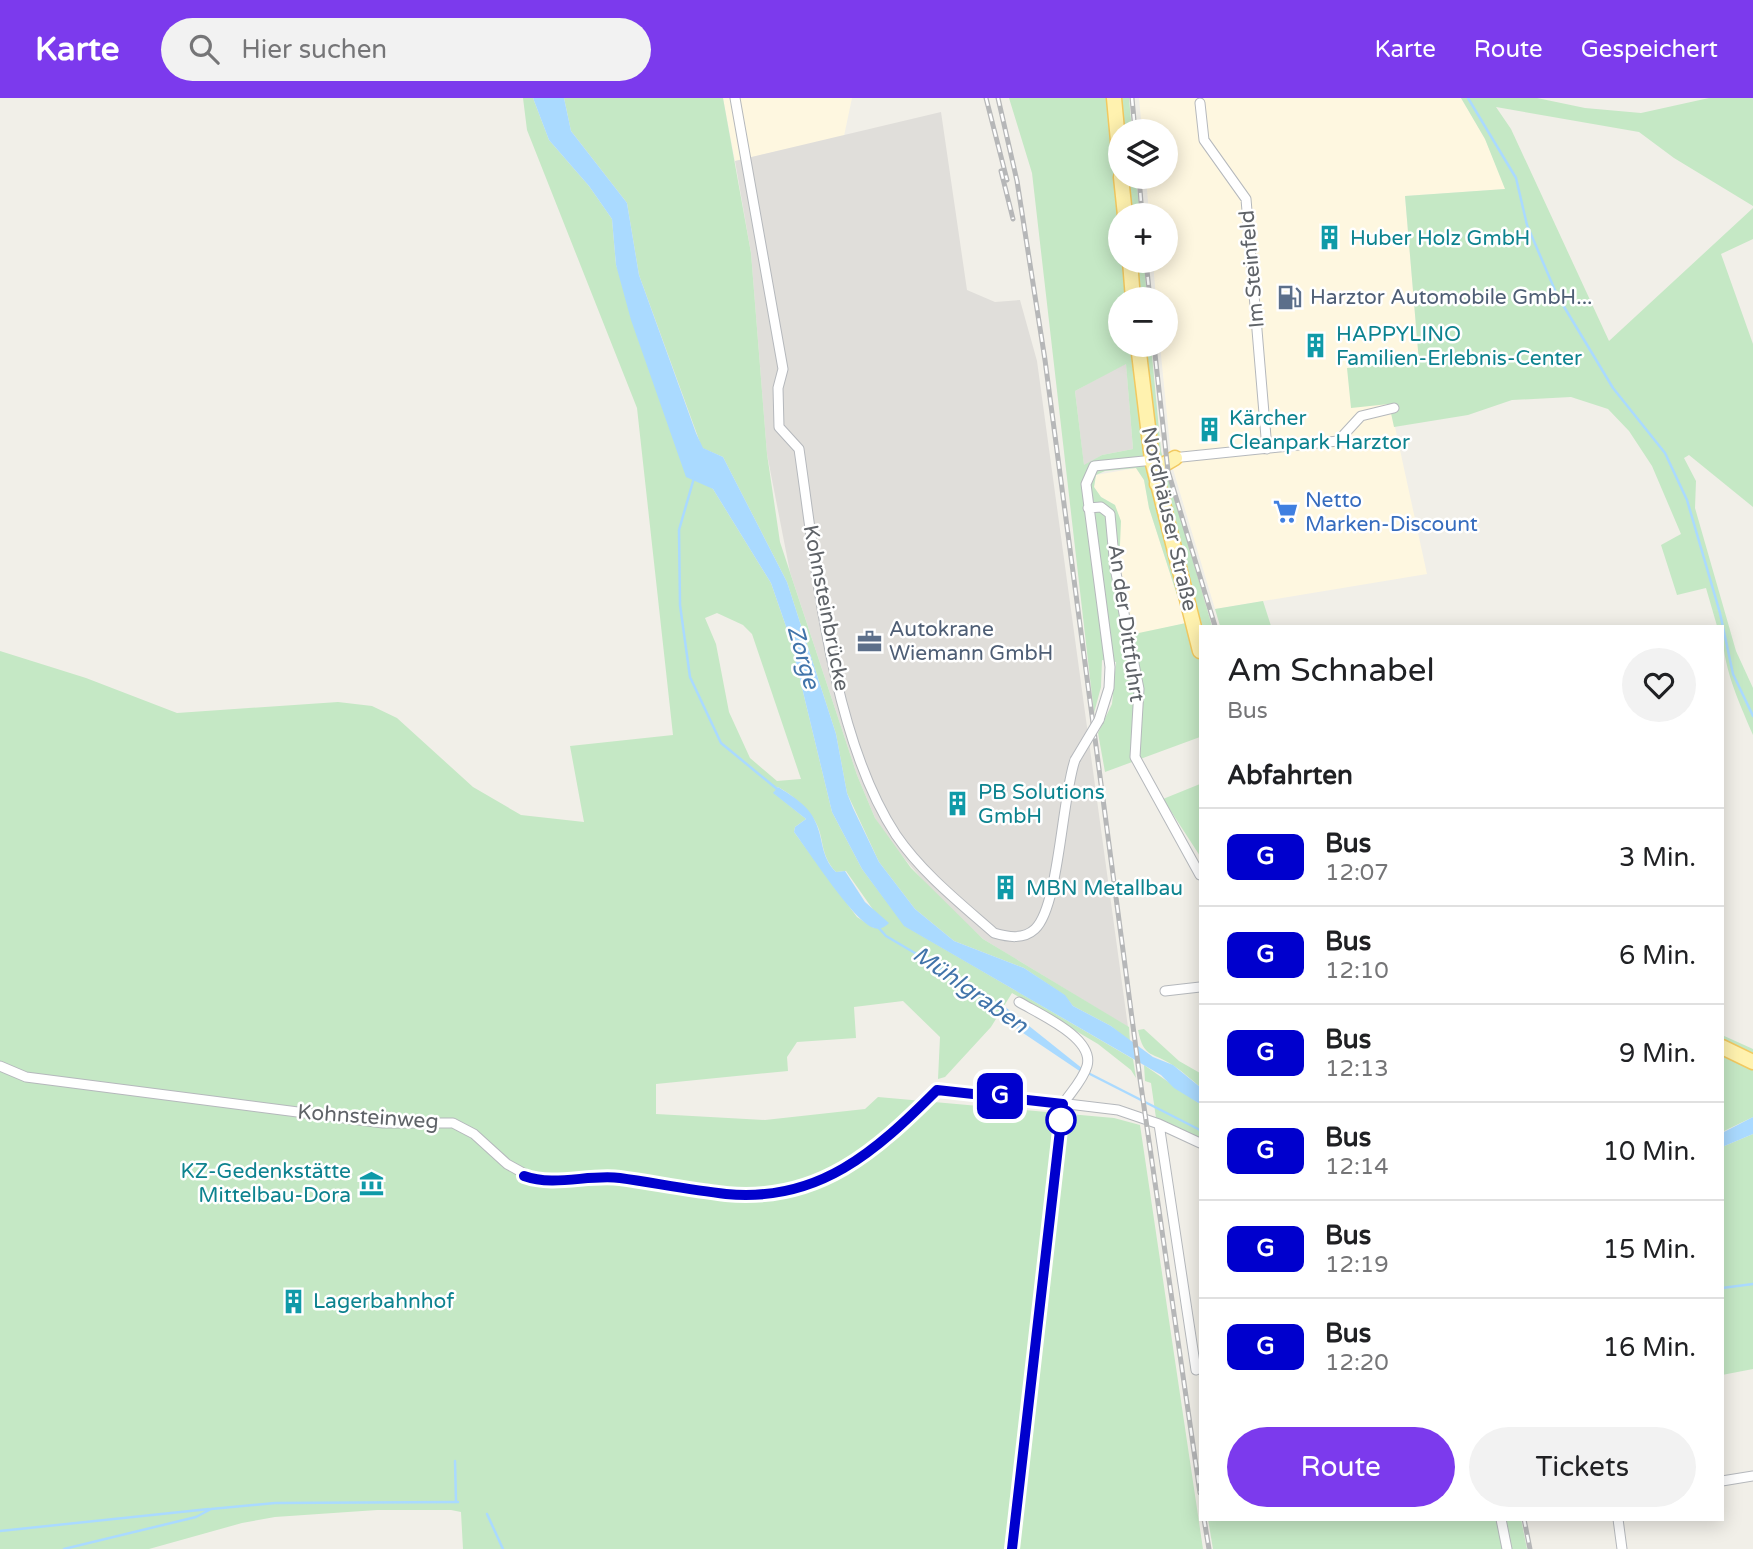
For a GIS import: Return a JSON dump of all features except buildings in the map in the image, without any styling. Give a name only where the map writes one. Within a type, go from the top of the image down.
[{"type":"main road","points":[[1114,98],[1116,119]]},
{"type":"main road","name":"Nordhäuser Straße","points":[[1139,357],[1157,485],[1199,647]]},
{"type":"main road","points":[[1157,485],[1163,465],[1175,458]]},
{"type":"main road","points":[[1724,1048],[1753,1062]]},
{"type":"street","name":"Kohnsteinbrücke","points":[[736,98],[783,369],[778,388],[779,427],[799,449],[834,669],[853,733],[872,794],[896,834],[917,863],[994,933],[1010,938],[1030,933],[1042,920],[1055,871],[1069,778],[1099,720],[1110,675],[1086,484],[1094,466],[1152,460]]},
{"type":"street","name":"Im Steinfeld","points":[[1200,103],[1204,141],[1245,199],[1267,449]]},
{"type":"street","points":[[1152,460],[1338,441],[1360,416],[1394,408]]},
{"type":"street","name":"An der Dittfuhrt","points":[[1088,508],[1101,507],[1110,514],[1115,568],[1139,689],[1135,757],[1199,873]]},
{"type":"street","points":[[1165,991],[1199,988]]},
{"type":"street","points":[[1012,1549],[1063,1104],[1084,1072],[1088,1058],[1084,1043],[1018,1002]]},
{"type":"street","name":"Kohnsteinweg","points":[[0,1066],[26,1077],[232,1105],[383,1123],[453,1123],[474,1135],[507,1164],[536,1180],[616,1178],[738,1194],[786,1191],[835,1174],[887,1140],[937,1090],[1118,1110],[1159,1124],[1199,1143]]},
{"type":"street","points":[[1074,1087],[1081,1106]]},
{"type":"street","points":[[1159,1124],[1196,1370]]},
{"type":"street","points":[[1724,1481],[1753,1476]]},
{"type":"street","points":[[1501,1521],[1507,1549]]},
{"type":"street","points":[[1618,1521],[1622,1549]]},
{"type":"shaded area","points":[[723,98],[852,98],[844,136],[735,161]]},
{"type":"shaded area","points":[[1139,98],[1461,98],[1485,139],[1506,189],[1405,196],[1419,362],[1347,368],[1390,404],[1427,574],[1215,609],[1172,466],[1161,357],[1178,357],[1178,287],[1155,287],[1154,273],[1178,273],[1178,203],[1148,203],[1147,189],[1178,189],[1178,119],[1141,119]]},
{"type":"shaded area","points":[[941,112],[967,290],[995,302],[1020,300],[1037,361],[1128,1027],[983,939],[931,890],[888,839],[875,818],[857,775],[790,572],[767,454],[751,253],[735,161]]},
{"type":"shaded area","points":[[1126,363],[1133,449],[1102,455],[1084,466],[1075,391]]},
{"type":"shaded area","points":[[1136,468],[1144,480],[1149,508],[1186,623],[1134,635],[1119,568],[1115,505],[1101,497],[1094,487],[1096,475]]},
{"type":"green space","points":[[523,98],[533,98],[549,140],[589,186],[612,219],[616,265],[704,483],[713,489],[771,583],[790,638],[832,812],[862,869],[905,926],[1133,1059],[1136,1078],[1131,1070],[1098,1044],[1012,993],[991,1027],[945,1077],[938,1079],[940,1037],[903,1001],[854,1007],[856,1038],[797,1042],[787,1057],[788,1071],[656,1084],[656,1114],[765,1120],[865,1109],[878,1097],[1114,1118],[1140,1125],[1203,1549],[463,1549],[461,1512],[377,1510],[275,1517],[242,1523],[149,1549],[0,1549],[0,651],[86,678],[177,713],[338,702],[372,706],[397,718],[473,787],[521,815],[584,822],[570,746],[673,735],[637,408],[527,130]],"holes":[[[717,613],[743,625],[752,634],[801,779],[777,781],[750,758],[729,712],[716,644],[705,618]],[[778,787],[798,801],[812,816],[827,859],[836,872],[846,871],[874,911],[874,928],[857,917],[794,832],[795,827],[806,819],[774,793]]]},
{"type":"green space","points":[[564,98],[723,98],[751,253],[767,454],[780,542],[857,775],[875,818],[911,868],[983,939],[1129,1027],[1130,1042],[1111,1026],[1073,1006],[1064,995],[1024,968],[954,941],[915,909],[879,862],[847,793],[836,734],[787,582],[723,457],[702,448],[639,275],[627,203],[571,131]]},
{"type":"green space","points":[[1009,98],[1129,98],[1131,119],[1108,119],[1108,189],[1137,189],[1139,203],[1108,203],[1108,273],[1145,273],[1146,287],[1108,287],[1108,357],[1152,357],[1161,451],[1212,625],[1199,625],[1199,737],[1105,772],[1098,733],[1112,704],[1116,662],[1102,660],[1101,687],[1094,713],[1032,173]],"holes":[[[1126,364],[1133,449],[1102,455],[1084,465],[1075,391]],[[1136,468],[1144,480],[1149,508],[1186,623],[1134,634],[1119,568],[1121,521],[1115,505],[1101,497],[1094,487],[1096,475],[1105,471]]]},
{"type":"green space","points":[[1461,98],[1537,98],[1585,108],[1641,113],[1709,98],[1753,98],[1753,206],[1674,158],[1639,132],[1496,107],[1511,129],[1609,341],[1753,208],[1753,239],[1721,254],[1753,344],[1753,507],[1689,455],[1684,458],[1696,481],[1695,508],[1736,651],[1753,688],[1753,735],[1732,682],[1724,648],[1724,625],[1717,625],[1706,588],[1677,595],[1661,545],[1681,534],[1652,466],[1629,431],[1608,409],[1571,397],[1512,400],[1468,415],[1394,427],[1389,404],[1351,408],[1347,368],[1419,362],[1405,196],[1505,189],[1485,139]]},
{"type":"green space","points":[[1263,601],[1271,625],[1220,625],[1215,609]]},
{"type":"green space","points":[[1199,784],[1199,854],[1163,799]]},
{"type":"green space","points":[[1144,1029],[1179,1061],[1199,1072],[1199,1086],[1167,1061],[1146,1051],[1138,1030]]},
{"type":"green space","points":[[1724,1036],[1753,1049],[1753,1117],[1724,1131]]},
{"type":"green space","points":[[1144,1065],[1199,1103],[1199,1139],[1156,1118],[1151,1083],[1145,1081]]},
{"type":"green space","points":[[1753,1134],[1753,1369],[1724,1375],[1724,1146]]},
{"type":"green space","points":[[1208,1521],[1521,1521],[1527,1549],[1213,1549]]},
{"type":"water","name":"Zorge","points":[[533,98],[564,98],[571,131],[627,203],[639,275],[696,433],[703,448],[723,457],[787,582],[836,734],[847,793],[879,862],[915,909],[954,941],[1024,968],[1065,995],[1073,1006],[1111,1026],[1153,1057],[1173,1065],[1199,1086],[1199,1103],[1174,1088],[1161,1075],[904,926],[862,869],[832,812],[790,638],[771,583],[713,489],[686,477],[631,320],[616,265],[612,219],[589,186],[549,140]]},
{"type":"water","points":[[778,787],[809,810],[831,866],[836,872],[845,871],[865,902],[889,923],[886,926],[876,929],[865,923],[832,886],[794,832],[795,827],[806,819],[773,793]]},
{"type":"water","points":[[1004,1006],[1083,1069],[1081,1072],[998,1016]]},
{"type":"water","points":[[1753,1117],[1753,1134],[1724,1146],[1724,1132]]},
{"type":"waterway","points":[[1468,98],[1516,178],[1527,225],[1557,295],[1613,388],[1665,453],[1687,500],[1723,625]]},
{"type":"waterway","name":"Mühlgraben","points":[[694,478],[679,530],[680,605],[690,677],[721,743],[777,789]]},
{"type":"waterway","points":[[1724,632],[1733,674],[1753,716]]},
{"type":"waterway","name":"Mühlgraben","points":[[877,926],[886,936],[981,992],[1004,1013]]},
{"type":"waterway","points":[[1088,1073],[1199,1129]]},
{"type":"waterway","points":[[1724,1288],[1753,1284]]},
{"type":"waterway","points":[[455,1461],[456,1502]]},
{"type":"waterway","points":[[64,1549],[196,1517],[211,1509],[275,1503],[458,1502]]},
{"type":"waterway","points":[[0,1531],[209,1509]]},
{"type":"waterway","points":[[487,1514],[503,1549]]},
{"type":"railway","points":[[986,98],[1007,180]]},
{"type":"railway","points":[[998,98],[1017,181],[1045,360],[1140,1079],[1199,1486]]},
{"type":"railway","points":[[1132,98],[1134,119]]},
{"type":"railway","points":[[1001,171],[1013,219]]},
{"type":"railway","points":[[1140,189],[1141,203]]},
{"type":"railway","points":[[1147,273],[1149,287]]},
{"type":"railway","points":[[1155,357],[1168,471],[1215,625]]},
{"type":"railway","points":[[1204,1521],[1209,1549]]},
{"type":"railway","points":[[1524,1521],[1530,1549]]},
{"type":"bus line","name":"G","points":[[524,1176],[548,1181],[616,1178],[727,1194],[768,1194],[814,1184],[855,1163],[887,1140],[937,1090],[1063,1104],[1012,1549]]},
{"type":"place","name":"Huber Holz GmbH","points":[[1330,238]]},
{"type":"place","name":"Harztor Automobile GmbH...","points":[[1290,297]]},
{"type":"place","name":"HAPPYLINO Familien-Erlebnis-Center","points":[[1316,346]]},
{"type":"place","name":"Kärcher Cleanpark Harztor","points":[[1209,430]]},
{"type":"place","name":"Netto Marken-Discount","points":[[1285,512]]},
{"type":"place","name":"Autokrane Wiemann GmbH","points":[[869,641]]},
{"type":"place","name":"PB Solutions GmbH","points":[[958,804]]},
{"type":"place","name":"MBN Metallbau","points":[[1006,888]]},
{"type":"place","name":"KZ-Gedenkstätte Mittelbau-Dora","points":[[371,1183]]},
{"type":"place","name":"Lagerbahnhof","points":[[293,1301]]}]
